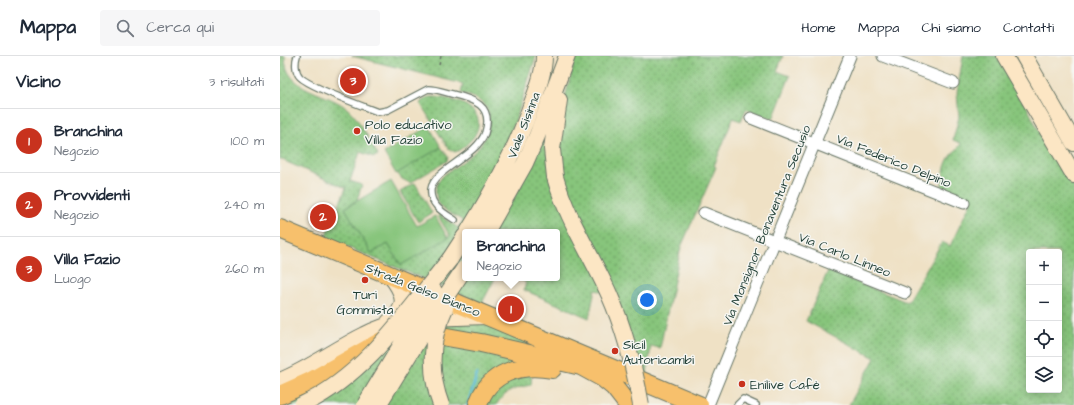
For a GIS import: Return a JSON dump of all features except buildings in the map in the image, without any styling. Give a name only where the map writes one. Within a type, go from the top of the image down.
[{"type":"main road","name":"Viale Sisinna","points":[[500,195],[512,156],[540,80],[544,56]]},
{"type":"main road","points":[[471,229],[500,195],[537,136],[568,56]]},
{"type":"main road","points":[[568,56],[552,137],[552,160],[555,177],[561,198],[572,223],[616,310],[632,359],[641,405]]},
{"type":"main road","points":[[1004,56],[1074,175]]},
{"type":"main road","points":[[1024,56],[1074,143]]},
{"type":"main road","points":[[487,229],[500,195]]},
{"type":"main road","name":"Strada Gelso Bianco","points":[[280,229],[438,294],[699,405]]},
{"type":"main road","points":[[365,405],[427,304],[450,259],[462,241]]},
{"type":"main road","points":[[302,405],[323,394],[362,363],[380,344],[450,259]]},
{"type":"main road","points":[[378,405],[462,271]]},
{"type":"main road","points":[[441,405],[432,374],[433,356],[440,319],[462,272]]},
{"type":"main road","points":[[388,323],[400,312],[404,299],[402,292],[390,275]]},
{"type":"main road","points":[[280,381],[388,323],[431,295],[438,294],[437,302],[433,309],[421,318]]},
{"type":"main road","points":[[388,323],[421,318],[490,316]]},
{"type":"main road","points":[[280,395],[309,382],[361,351],[399,333],[419,332],[481,343],[580,366],[603,378],[614,387],[628,405]]},
{"type":"main road","points":[[478,405],[484,392],[492,381],[503,374],[527,367],[553,370],[586,380],[607,394],[616,405]]},
{"type":"street","name":"Via Monsignor Bonaventura Secusio","points":[[708,405],[850,56]]},
{"type":"street","points":[[884,56],[953,83]]},
{"type":"street","name":"Via Federico Delpino","points":[[751,118],[964,203]]},
{"type":"street","name":"Via Carlo Linneo","points":[[704,212],[905,294]]},
{"type":"lane","points":[[297,56],[296,66],[300,77],[312,84],[378,112],[388,110],[428,89],[472,99],[481,105],[487,121],[482,139],[468,154],[438,175],[431,189],[432,198],[437,208],[455,220]]},
{"type":"lane","points":[[736,405],[743,399],[756,405]]},
{"type":"path","points":[[439,65],[441,56]]},
{"type":"green space","points":[[280,56],[285,56],[287,68],[292,77],[300,84],[341,104],[350,111],[365,132],[378,155],[374,157],[360,152],[350,181],[362,185],[357,200],[345,208],[371,253],[388,244],[401,265],[450,236],[438,216],[440,215],[458,228],[463,221],[439,204],[436,194],[436,187],[443,176],[473,153],[484,140],[489,125],[488,112],[486,107],[480,101],[461,93],[463,84],[352,56],[536,56],[514,125],[485,186],[512,202],[547,129],[558,123],[576,56],[783,56],[777,71],[790,76],[773,119],[746,109],[741,121],[733,118],[714,166],[716,167],[681,247],[660,348],[651,346],[647,374],[630,365],[614,294],[595,290],[589,318],[524,290],[526,282],[523,281],[560,281],[560,229],[462,229],[462,281],[493,281],[482,303],[325,238],[346,188],[280,159]]},
{"type":"green space","points":[[963,56],[997,56],[1024,101],[1047,147],[1064,169],[1074,187],[1074,405],[849,405],[875,358],[806,321],[828,271],[907,302],[942,242],[950,246],[972,200],[942,186],[943,175],[947,162],[961,143],[953,140],[959,117],[957,93]]},
{"type":"green space","points":[[429,97],[438,97],[458,102],[467,106],[474,112],[478,120],[478,129],[472,139],[464,147],[455,152],[448,148],[420,103]]},
{"type":"green space","points":[[429,126],[441,147],[396,174],[384,153]]},
{"type":"green space","points":[[441,147],[448,157],[447,161],[410,183],[402,179],[397,173]]},
{"type":"green space","points":[[391,181],[417,226],[435,216],[448,238],[401,265],[388,244],[371,253],[345,208]]},
{"type":"green space","points":[[415,183],[432,213],[418,222],[400,192]]},
{"type":"green space","points":[[486,322],[529,340],[533,363],[531,385],[520,387],[507,393],[496,405],[280,405],[280,400],[382,345],[398,339],[414,328],[400,326]]},
{"type":"waterway","points":[[468,405],[477,374]]},
{"type":"place","name":"Villa Fazio","points":[[353,81]]},
{"type":"place","name":"Polo educativo Villa Fazio","points":[[357,131]]},
{"type":"place","name":"Provvidenti","points":[[323,217]]},
{"type":"place","name":"Turi Gommista","points":[[365,280]]},
{"type":"place","name":"Branchina","points":[[511,309]]},
{"type":"place","name":"Sicil Autoricambi","points":[[615,351]]},
{"type":"place","name":"Enilive Cafè","points":[[742,384]]}]
